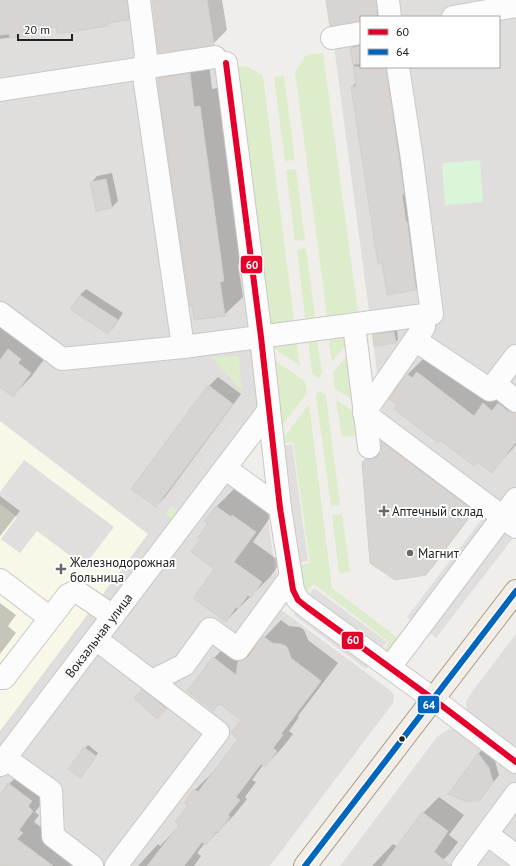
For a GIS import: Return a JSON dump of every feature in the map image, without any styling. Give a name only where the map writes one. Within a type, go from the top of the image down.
[{"type":"main road","points":[[305,866],[516,591]]},
{"type":"street","points":[[139,0],[146,56],[143,69],[183,347]]},
{"type":"street","points":[[388,0],[390,16]]},
{"type":"street","points":[[459,16],[516,6]]},
{"type":"street","points":[[332,38],[360,33]]},
{"type":"street","points":[[0,90],[143,69],[220,60],[262,337],[280,508],[293,590],[298,600],[516,762]]},
{"type":"street","points":[[364,413],[432,314],[412,159],[398,68]]},
{"type":"street","points":[[0,313],[62,359],[183,347],[432,314]]},
{"type":"street","points":[[354,325],[369,447]]},
{"type":"street","points":[[415,340],[490,390],[516,356]]},
{"type":"street","points":[[494,384],[516,400]]},
{"type":"street","name":"Вокзальная улица","points":[[3,762],[269,410]]},
{"type":"street","points":[[364,413],[509,522]]},
{"type":"street","points":[[225,468],[280,508]]},
{"type":"street","points":[[390,667],[509,522],[516,499]]},
{"type":"street","points":[[152,681],[184,665],[210,628],[238,649],[290,578]]},
{"type":"street","points":[[0,580],[50,618]]},
{"type":"street","points":[[0,678],[4,678],[68,595],[76,591],[113,616]]},
{"type":"street","points":[[96,639],[218,732],[116,866]]},
{"type":"street","points":[[3,762],[51,791],[53,836],[92,866]]},
{"type":"street","points":[[463,866],[516,794]]},
{"type":"street","points":[[486,834],[516,856]]},
{"type":"shaded area","points":[[0,0],[127,0],[138,75],[216,64],[258,405],[242,426],[232,425],[166,514],[173,519],[0,750]]},
{"type":"shaded area","points":[[394,0],[516,0],[516,520],[383,417],[334,46],[360,41],[360,68],[500,68],[500,16],[397,16]]},
{"type":"shaded area","name":"Железнодорожная больница","points":[[0,421],[148,534],[0,731]]},
{"type":"shaded area","points":[[233,424],[242,426],[178,512],[171,507]]},
{"type":"shaded area","points":[[292,444],[308,561],[292,564],[277,447]]},
{"type":"shaded area","points":[[24,460],[114,527],[84,566],[37,531],[20,553],[1,539],[17,517],[0,504],[0,492]]},
{"type":"shaded area","points":[[221,478],[267,511],[275,568],[282,587],[280,609],[391,691],[394,695],[393,703],[270,866],[0,866],[0,774]]},
{"type":"shaded area","points":[[484,516],[513,538],[436,638],[407,617]]},
{"type":"shaded area","points":[[314,588],[387,642],[366,669],[294,615]]},
{"type":"shaded area","points":[[516,634],[516,752],[467,711],[466,702],[471,693]]},
{"type":"shaded area","points":[[452,728],[459,729],[516,771],[516,866],[340,866],[437,737]]},
{"type":"green space","points":[[323,53],[359,319],[328,324],[295,72],[306,55]]},
{"type":"green space","points":[[246,66],[263,76],[295,327],[265,331],[231,68]]},
{"type":"green space","points":[[284,76],[295,160],[285,161],[274,77]]},
{"type":"green space","points":[[480,160],[483,202],[445,205],[442,163]]},
{"type":"green space","points":[[296,169],[305,240],[295,241],[286,170]]},
{"type":"green space","points":[[306,248],[316,325],[306,326],[297,250]]},
{"type":"green space","points":[[328,335],[352,337],[332,362]]},
{"type":"green space","points":[[317,338],[322,373],[318,378],[312,374],[308,339]]},
{"type":"green space","points":[[296,339],[300,366],[266,343]]},
{"type":"green space","points":[[353,347],[360,404],[335,389],[333,373]]},
{"type":"green space","points":[[239,356],[242,391],[211,357]]},
{"type":"green space","points":[[271,358],[305,381],[307,393],[278,431]]},
{"type":"green space","points":[[319,391],[326,395],[340,505],[331,506],[316,396]]},
{"type":"green space","points":[[336,400],[362,416],[364,435],[342,437]]},
{"type":"green space","points":[[309,404],[332,588],[403,642],[391,658],[383,651],[389,642],[314,584],[305,593],[296,566],[310,563],[293,442],[279,444]]},
{"type":"green space","points":[[171,507],[178,512],[173,519],[166,515]]},
{"type":"green space","points":[[342,514],[350,572],[339,573],[332,515]]},
{"type":"building","points":[[0,0],[127,0],[129,20],[108,23],[108,26],[57,34],[56,27],[27,31],[28,36],[10,38],[9,34],[0,35]]},
{"type":"building","points":[[152,0],[207,0],[214,45],[158,53]]},
{"type":"building","points":[[326,0],[376,0],[377,16],[360,16],[360,21],[330,26]]},
{"type":"building","points":[[360,46],[360,64],[353,64],[350,48]]},
{"type":"building","points":[[353,67],[386,68],[416,290],[387,295],[382,263],[378,264],[351,87],[356,86]]},
{"type":"building","points":[[190,73],[194,107],[200,106],[224,281],[220,282],[225,316],[194,320],[192,306],[190,306],[159,95],[158,78]]},
{"type":"building","points":[[106,179],[112,208],[96,211],[90,182]]},
{"type":"building","points":[[80,295],[118,320],[108,334],[70,309]]},
{"type":"building","points":[[394,332],[396,343],[374,346],[373,334]]},
{"type":"building","points":[[8,349],[21,359],[18,363],[31,373],[13,397],[0,387],[0,360]]},
{"type":"building","points":[[417,372],[474,416],[483,403],[492,411],[498,403],[508,411],[516,413],[516,442],[492,473],[478,462],[474,466],[440,440],[438,443],[394,409],[397,405],[389,399],[407,374],[412,378]]},
{"type":"building","points":[[208,385],[233,404],[156,507],[131,489]]},
{"type":"building","points":[[381,441],[474,511],[426,575],[395,580],[370,563],[362,463],[365,459],[377,457],[381,452]]},
{"type":"building","points":[[216,506],[256,532],[234,562],[262,582],[251,598],[248,595],[238,609],[236,607],[226,622],[193,598],[214,569],[191,552],[201,539],[198,537],[208,524],[204,521]]},
{"type":"building","points":[[263,636],[272,643],[286,646],[291,658],[321,681],[281,734],[283,735],[273,748],[277,751],[265,767],[261,764],[236,797],[240,800],[228,815],[230,817],[218,833],[217,831],[206,845],[202,842],[184,866],[147,866],[179,825],[175,822],[188,806],[184,803],[194,789],[198,792],[238,739],[231,733],[241,720],[219,703],[213,711],[187,691],[213,657],[236,675],[238,661],[248,657]]},
{"type":"building","points":[[142,689],[167,709],[157,719],[134,698]]},
{"type":"building","points":[[84,747],[96,756],[81,778],[68,769]]},
{"type":"building","points":[[478,753],[489,768],[493,782],[479,801],[465,801],[448,794]]},
{"type":"building","points":[[8,783],[32,801],[28,806],[33,811],[19,830],[23,833],[17,839],[53,866],[0,866],[0,794]]},
{"type":"building","points":[[422,812],[448,831],[434,852],[451,866],[382,866]]},
{"type":"transit line","name":"60","points":[[226,63],[261,337],[280,508],[293,590],[298,600],[308,608],[433,699],[516,762]]},
{"type":"transit line","name":"64","points":[[305,866],[516,591]]},
{"type":"place","name":"Аптечный склад","points":[[384,511]]},
{"type":"place","name":"Магнит","points":[[410,553]]},
{"type":"place","name":"Железнодорожная больница","points":[[61,569]]}]
